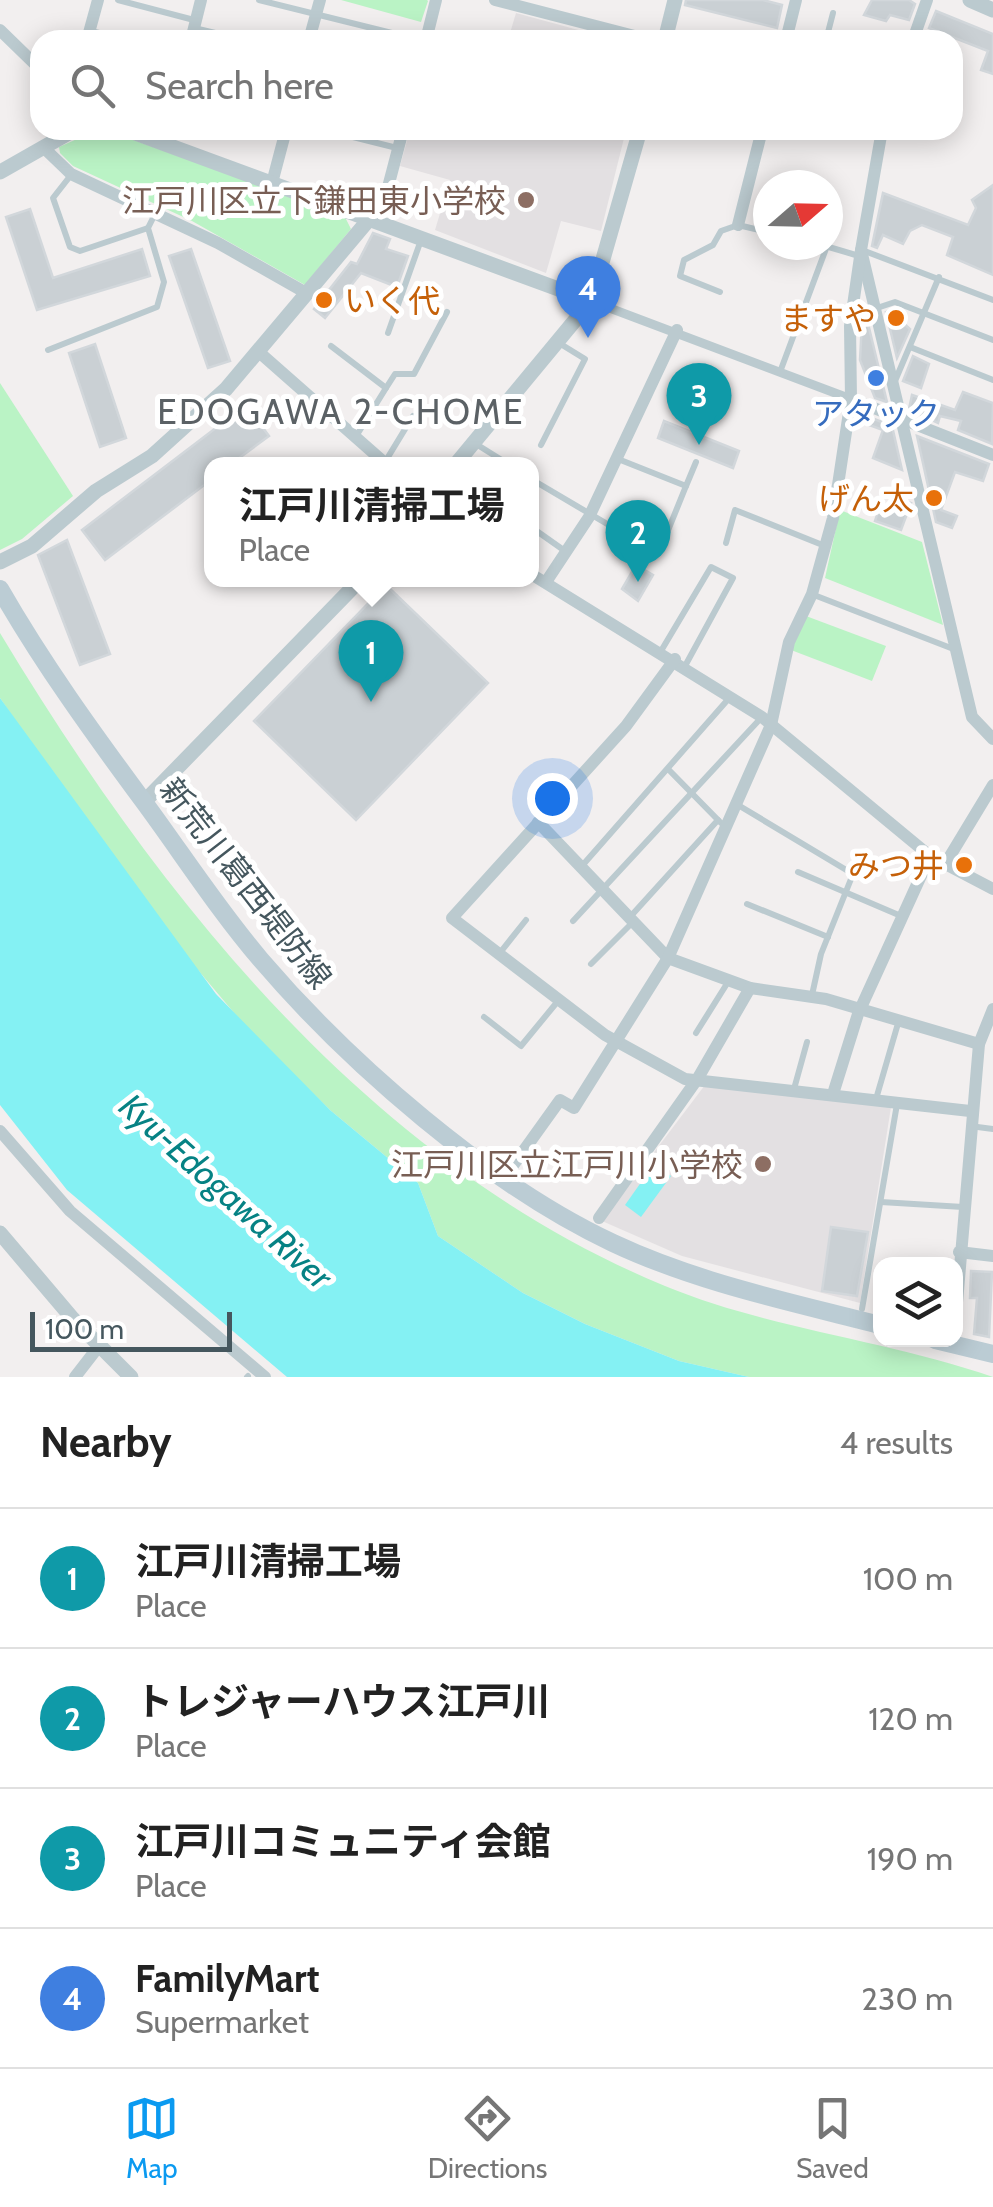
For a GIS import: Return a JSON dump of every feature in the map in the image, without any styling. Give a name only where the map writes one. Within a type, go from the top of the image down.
[{"type":"main road","name":"新荒川葛西堤防線","points":[[0,589],[61,688],[229,920],[298,1002],[372,1073],[504,1178],[599,1236],[662,1264],[873,1323]]},
{"type":"main road","points":[[963,1346],[993,1354]]},
{"type":"street","points":[[90,30],[98,0]]},
{"type":"street","points":[[193,29],[202,0]]},
{"type":"street","points":[[426,30],[436,0]]},
{"type":"street","points":[[495,0],[611,30]]},
{"type":"street","points":[[668,30],[676,0]]},
{"type":"street","points":[[788,30],[796,0]]},
{"type":"street","points":[[916,30],[927,0]]},
{"type":"street","points":[[970,0],[993,10]]},
{"type":"street","points":[[0,30],[30,59]]},
{"type":"street","points":[[0,172],[57,140]]},
{"type":"street","points":[[174,140],[272,183],[677,330],[993,454]]},
{"type":"street","points":[[272,183],[283,140]]},
{"type":"street","points":[[0,562],[32,546],[96,491],[152,456],[260,354],[372,217],[382,210],[400,140]]},
{"type":"street","points":[[462,457],[591,301],[637,140]]},
{"type":"street","points":[[738,226],[760,140]]},
{"type":"street","points":[[504,1178],[560,1100],[574,1108],[618,1044],[668,958],[722,824],[736,804],[789,642],[812,594],[826,546],[852,399],[850,326],[880,140]]},
{"type":"street","points":[[44,148],[71,174],[152,221],[308,294]]},
{"type":"street","points":[[861,253],[972,716],[993,740]]},
{"type":"street","points":[[546,582],[589,517],[677,330]]},
{"type":"street","points":[[260,354],[376,457]]},
{"type":"street","points":[[539,578],[732,696],[930,856],[993,888]]},
{"type":"street","points":[[144,802],[353,587]]},
{"type":"street","points":[[680,662],[452,918],[497,956],[618,1044],[685,1079],[898,1103],[970,1119]]},
{"type":"street","points":[[944,866],[993,785]]},
{"type":"street","points":[[538,822],[668,958],[750,988],[862,1009],[978,1044]]},
{"type":"street","points":[[833,1094],[862,1009],[930,856]]},
{"type":"street","points":[[599,1218],[698,1078],[750,988]]},
{"type":"street","points":[[960,1257],[978,1044],[993,1010]]},
{"type":"street","points":[[0,1130],[70,1211],[265,1377]]},
{"type":"street","points":[[0,1233],[131,1377]]},
{"type":"street","points":[[960,1252],[993,1256]]},
{"type":"street","points":[[75,1377],[99,1346]]},
{"type":"lane","points":[[118,0],[193,29]]},
{"type":"lane","points":[[260,0],[318,7],[391,30]]},
{"type":"lane","points":[[828,30],[833,12]]},
{"type":"lane","points":[[365,140],[398,148]]},
{"type":"lane","points":[[48,350],[157,307],[164,282],[152,221],[80,251],[70,247],[53,198],[71,174]]},
{"type":"lane","points":[[720,292],[680,276],[684,260],[713,245],[720,231],[738,226],[753,229]]},
{"type":"lane","points":[[388,333],[422,236]]},
{"type":"lane","points":[[843,250],[938,277],[993,300]]},
{"type":"lane","points":[[780,372],[820,260]]},
{"type":"lane","points":[[894,382],[938,277]]},
{"type":"lane","points":[[876,308],[895,302],[993,340]]},
{"type":"lane","points":[[354,440],[395,374],[414,374],[448,312]]},
{"type":"lane","points":[[541,445],[585,359],[558,343]]},
{"type":"lane","points":[[331,346],[386,388]]},
{"type":"lane","points":[[910,347],[993,380]]},
{"type":"lane","points":[[389,457],[413,416]]},
{"type":"lane","points":[[474,442],[497,457]]},
{"type":"lane","points":[[618,459],[686,486]]},
{"type":"lane","points":[[666,533],[696,462]]},
{"type":"lane","points":[[539,484],[658,554]]},
{"type":"lane","points":[[726,543],[735,510],[826,546]]},
{"type":"lane","points":[[539,533],[564,551]]},
{"type":"lane","points":[[660,650],[710,567],[734,578],[680,662]]},
{"type":"lane","points":[[812,594],[957,651]]},
{"type":"lane","points":[[580,868],[732,696]]},
{"type":"lane","points":[[574,921],[766,721]]},
{"type":"lane","points":[[591,964],[722,824],[669,770]]},
{"type":"lane","points":[[736,804],[853,874],[828,937],[812,997]]},
{"type":"lane","points":[[798,872],[902,917]]},
{"type":"lane","points":[[747,904],[828,937]]},
{"type":"lane","points":[[497,956],[526,920]]},
{"type":"lane","points":[[696,1033],[729,980]]},
{"type":"lane","points":[[484,1017],[521,1046],[558,1001]]},
{"type":"lane","points":[[875,1100],[899,1020]]},
{"type":"lane","points":[[793,1090],[807,1042]]},
{"type":"lane","points":[[862,1308],[898,1103]]},
{"type":"lane","points":[[970,1119],[993,1128]]},
{"type":"lane","points":[[880,1202],[964,1207]]},
{"type":"shaded area","points":[[516,13],[578,30],[511,30]]},
{"type":"shaded area","name":"江戸川区立下鎌田東小学校","points":[[407,140],[624,140],[601,231],[561,221],[546,273],[435,230],[450,180],[400,166]]},
{"type":"shaded area","name":"江戸川区立江戸川小学校","points":[[705,1085],[891,1107],[860,1303],[682,1256],[602,1221]]},
{"type":"green space","points":[[341,0],[427,0],[428,1],[421,22]]},
{"type":"green space","points":[[75,140],[133,140],[344,215],[351,229],[305,285],[192,221],[73,166],[59,147]]},
{"type":"green space","points":[[0,383],[73,496],[22,539],[0,550]]},
{"type":"green space","points":[[840,510],[922,542],[943,625],[825,578]]},
{"type":"green space","points":[[806,616],[886,646],[872,681],[791,650]]},
{"type":"green space","points":[[0,633],[130,831],[203,925],[282,1014],[367,1096],[459,1170],[558,1234],[665,1286],[745,1313],[993,1377],[749,1377],[679,1361],[585,1324],[523,1293],[438,1236],[418,1183],[330,1110],[251,1033],[182,951],[0,698]]},
{"type":"water","name":"Kyu-Edogawa River","points":[[0,698],[216,994],[330,1110],[418,1183],[438,1236],[523,1293],[585,1324],[679,1361],[749,1377],[287,1377],[67,1190],[0,1105]]},
{"type":"water","points":[[654,1164],[671,1176],[641,1217],[625,1205]]},
{"type":"building","points":[[686,0],[763,0],[782,5],[777,28],[685,5]]},
{"type":"building","points":[[872,0],[909,0],[915,4],[909,20],[890,15],[886,21],[864,15]]},
{"type":"building","points":[[936,11],[993,34],[993,74],[981,70],[988,51],[963,41],[963,30],[929,28]]},
{"type":"building","points":[[993,185],[993,275],[947,255],[953,237],[922,225],[910,231],[903,244],[883,235],[877,248],[872,246],[883,193],[968,225],[976,208],[972,200]]},
{"type":"building","points":[[30,209],[53,278],[142,249],[150,276],[37,310],[6,217]]},
{"type":"building","points":[[373,233],[390,239],[386,249],[408,256],[397,287],[361,273],[325,318],[314,309],[351,262],[357,264]]},
{"type":"building","points":[[191,249],[230,361],[208,368],[169,256]]},
{"type":"building","points":[[863,303],[887,402],[875,398],[860,360]]},
{"type":"building","points":[[895,309],[903,313],[901,321],[910,329],[897,358],[886,312]]},
{"type":"building","points":[[95,344],[126,438],[100,447],[69,353]]},
{"type":"building","points":[[913,356],[929,364],[921,388],[903,381]]},
{"type":"building","points":[[963,392],[993,403],[992,444],[958,430],[961,421],[940,416],[938,423],[909,409],[912,395],[955,410]]},
{"type":"building","points":[[246,405],[269,436],[240,457],[204,457],[204,485],[105,560],[82,530]]},
{"type":"building","points":[[859,413],[892,426],[902,470],[873,458],[883,430],[858,421]]},
{"type":"building","points":[[664,421],[739,451],[733,468],[658,438]]},
{"type":"building","points":[[917,436],[989,464],[983,481],[955,472],[941,510],[957,516],[952,528],[936,522]]},
{"type":"building","points":[[896,498],[911,503],[901,530],[875,521],[879,509],[891,513]]},
{"type":"building","points":[[67,540],[110,654],[80,665],[38,555]]},
{"type":"building","points":[[636,565],[653,575],[638,601],[622,589]]},
{"type":"building","points":[[384,587],[488,683],[356,820],[254,721]]},
{"type":"building","points":[[831,1227],[868,1232],[857,1296],[822,1291]]},
{"type":"building","points":[[971,1271],[992,1272],[989,1337],[974,1334],[977,1298],[970,1298]]},
{"type":"place","name":"江戸川区立下鎌田東小学校","points":[[526,200]]},
{"type":"place","name":"いく代","points":[[324,300]]},
{"type":"place","name":"ますや","points":[[896,318]]},
{"type":"place","name":"FamilyMart","points":[[588,338]]},
{"type":"place","name":"アタック","points":[[876,378]]},
{"type":"place","name":"江戸川コミュニティ会館","points":[[699,445]]},
{"type":"place","name":"げん太","points":[[934,498]]},
{"type":"place","name":"トレジャーハウス江戸川","points":[[638,582]]},
{"type":"place","name":"江戸川清掃工場","points":[[371,702]]},
{"type":"place","name":"みつ井","points":[[964,865]]},
{"type":"place","name":"江戸川区立江戸川小学校","points":[[763,1164]]},
{"type":"district","name":"EDOGAWA 2-CHOME","points":[[341,411]]}]
